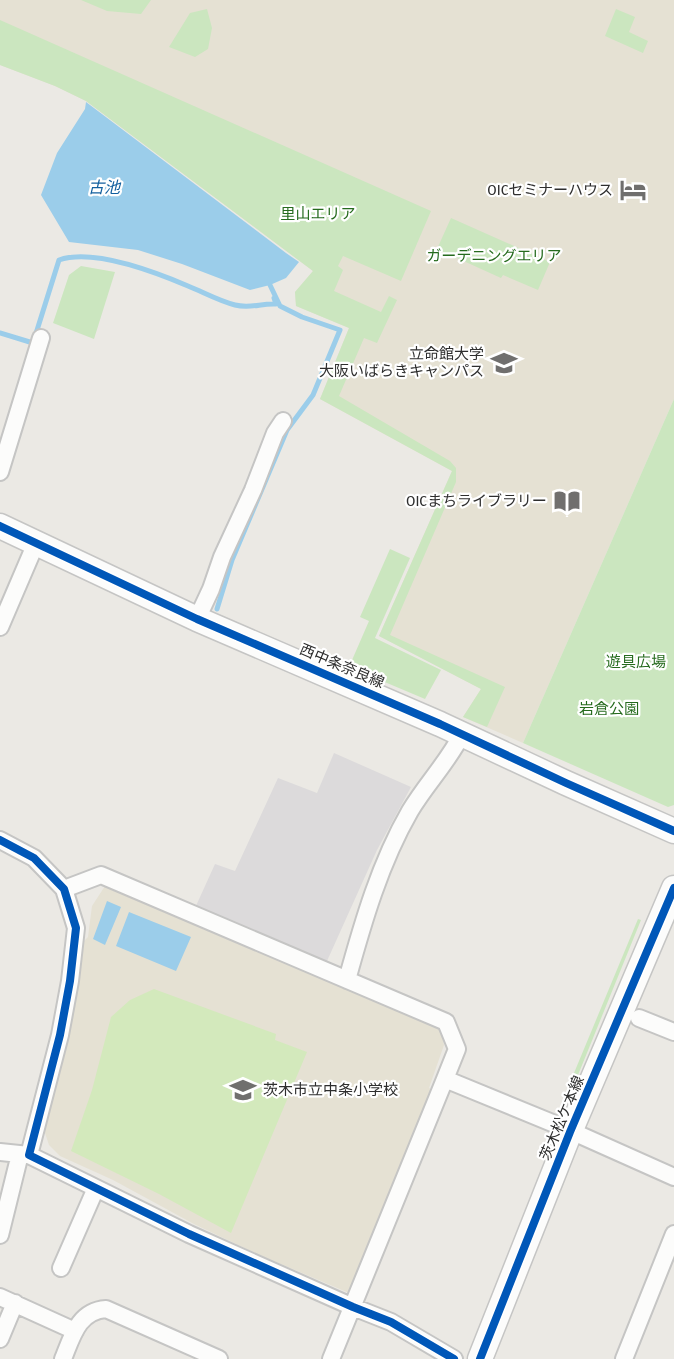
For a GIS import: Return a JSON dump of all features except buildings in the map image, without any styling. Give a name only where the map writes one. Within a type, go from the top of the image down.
[{"type":"street","points":[[0,472],[41,338]]},
{"type":"street","points":[[197,619],[275,433],[283,421]]},
{"type":"street","name":"西中条奈良線","points":[[0,526],[197,619],[462,734],[674,831]]},
{"type":"street","points":[[0,627],[36,543]]},
{"type":"street","points":[[346,980],[367,912],[402,826],[423,789],[456,746],[462,734]]},
{"type":"street","points":[[0,840],[34,858],[64,889],[76,927],[70,981],[60,1035],[0,1235]]},
{"type":"street","points":[[64,889],[101,875],[446,1022],[457,1049],[331,1359]]},
{"type":"street","name":"茨木松ケ本線","points":[[480,1359],[570,1132],[674,888]]},
{"type":"street","points":[[639,1018],[674,1032]]},
{"type":"street","points":[[445,1079],[674,1177]]},
{"type":"street","points":[[0,1152],[24,1154],[189,1234],[391,1322],[454,1359]]},
{"type":"street","points":[[61,1268],[96,1188]]},
{"type":"street","points":[[624,1359],[674,1234]]},
{"type":"street","points":[[0,1339],[7,1300],[75,1330]]},
{"type":"street","points":[[63,1359],[75,1330],[84,1317],[95,1310],[106,1309],[219,1359]]},
{"type":"shaded area","name":"立命館大学 大阪いばらきキャンパス","points":[[0,0],[674,0],[674,399],[523,743],[463,717],[481,689],[379,636],[452,471],[320,399],[349,328],[296,306],[295,292],[313,271],[86,101],[55,86],[0,65]]},
{"type":"shaded area","points":[[334,753],[411,787],[377,850],[327,961],[195,908],[215,864],[235,871],[278,778],[317,793]]},
{"type":"shaded area","name":"茨木市立中条小学校","points":[[105,886],[440,1024],[444,1045],[429,1088],[437,1092],[357,1288],[349,1293],[194,1224],[113,1180],[60,1156],[49,1145],[44,1130],[45,1116],[79,946],[88,937],[92,906]]},
{"type":"green space","points":[[81,0],[151,0],[141,14],[107,11]]},
{"type":"green space","points":[[207,9],[212,28],[208,49],[195,57],[169,47],[190,13]]},
{"type":"green space","points":[[616,9],[635,17],[629,32],[648,41],[643,53],[605,36]]},
{"type":"green space","name":"里山エリア","points":[[0,20],[431,211],[401,281],[343,256],[338,266],[343,270],[334,291],[381,312],[389,296],[397,300],[377,343],[364,338],[339,396],[450,461],[456,468],[456,482],[390,635],[505,687],[487,727],[463,717],[481,689],[379,636],[452,471],[320,399],[349,328],[296,306],[295,292],[313,271],[86,101],[55,86],[0,65]]},
{"type":"green space","name":"ガーデニングエリア","points":[[451,218],[550,262],[538,290],[503,275],[501,278],[437,249]]},
{"type":"green space","points":[[81,266],[115,272],[94,339],[53,323],[69,275]]},
{"type":"green space","name":"岩倉公園","points":[[674,399],[674,805],[668,807],[523,743]]},
{"type":"green space","points":[[390,549],[410,558],[375,638],[441,670],[425,699],[349,667],[369,621],[360,617]]},
{"type":"green space","points":[[638,919],[641,920],[578,1075],[574,1073]]},
{"type":"green space","points":[[154,989],[276,1034],[275,1040],[307,1052],[231,1233],[159,1194],[71,1151],[92,1090],[111,1017],[130,1000]]},
{"type":"water","name":"古池","points":[[86,102],[299,262],[286,278],[250,290],[138,250],[69,242],[41,195],[57,153],[85,109]]},
{"type":"water","points":[[107,901],[121,907],[105,945],[93,939]]},
{"type":"water","points":[[129,912],[191,937],[176,971],[116,946]]},
{"type":"waterway","points":[[0,333],[33,343],[59,260],[73,257],[106,259],[142,268],[235,305],[276,304],[274,298]]},
{"type":"waterway","points":[[217,609],[232,560],[287,430],[313,395],[340,330],[302,317],[280,306],[270,285]]},
{"type":"cycle path","points":[[0,526],[197,619],[440,724],[674,831]]},
{"type":"cycle path","points":[[0,840],[34,858],[64,889],[76,928],[70,981],[60,1035],[29,1155],[189,1234],[391,1322],[454,1359]]},
{"type":"cycle path","points":[[480,1359],[570,1132],[674,888]]},
{"type":"place","name":"OICセミナーハウス","points":[[633,190]]},
{"type":"place","name":"立命館大学 大阪いばらきキャンパス","points":[[504,363]]},
{"type":"place","name":"OICまちライブラリー","points":[[567,501]]},
{"type":"place","name":"茨木市立中条小学校","points":[[243,1090]]},
{"type":"park label","name":"遊具広場","points":[[636,662]]}]
